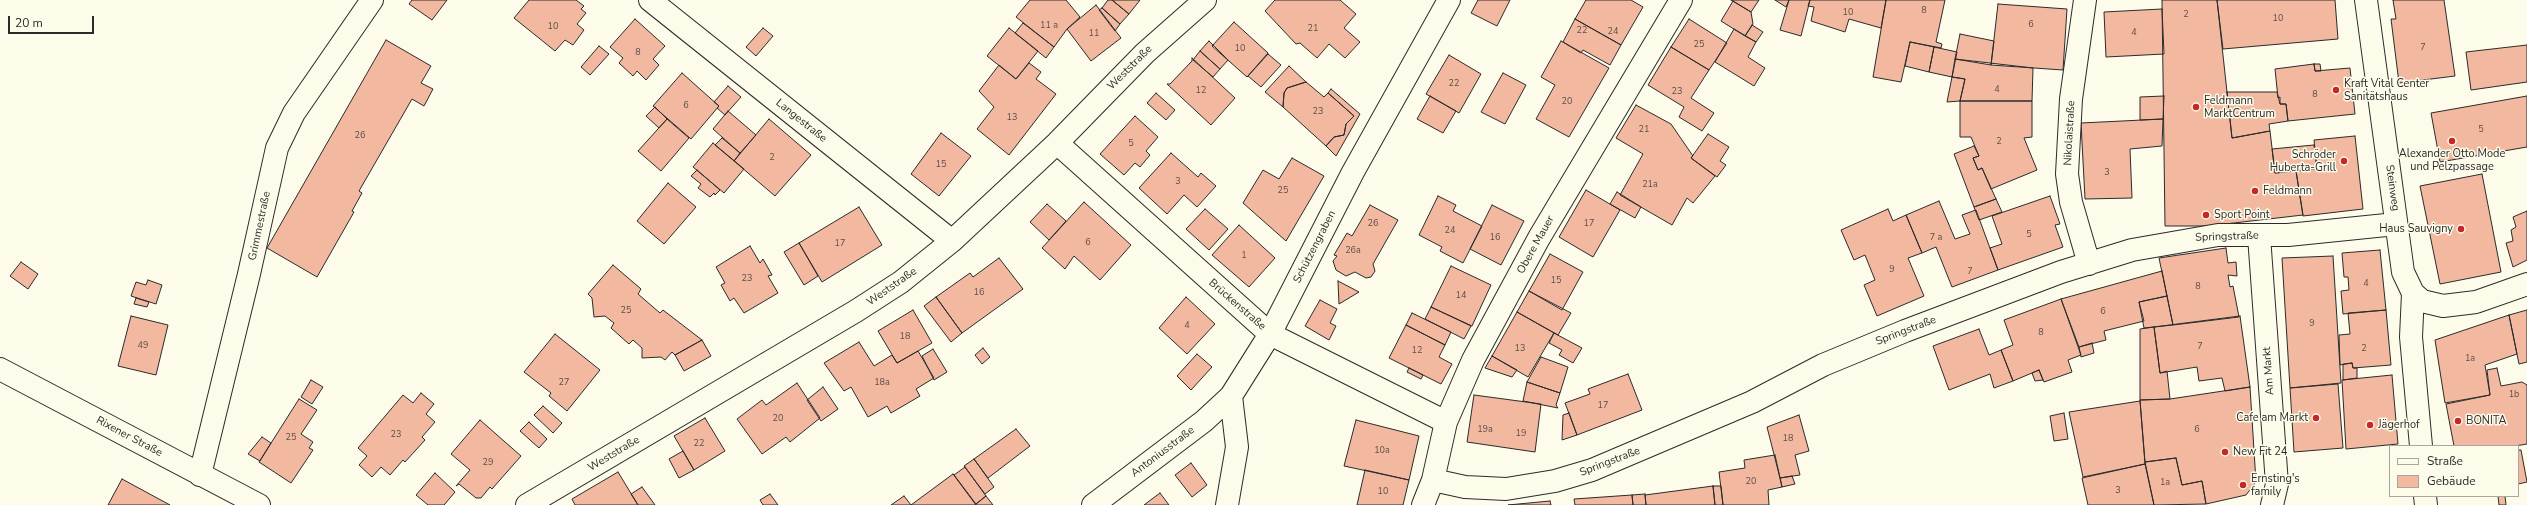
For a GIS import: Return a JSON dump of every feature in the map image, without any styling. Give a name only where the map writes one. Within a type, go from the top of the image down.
[{"type":"street","name":"Grimmestraße","points":[[200,475],[249,274],[277,148],[294,113],[372,0]]},
{"type":"street","name":"Langestraße","points":[[650,0],[952,241]]},
{"type":"street","name":"Weststraße","points":[[527,505],[856,311],[901,282],[952,241],[1057,143],[1145,52],[1205,0]]},
{"type":"street","name":"Schützengraben","points":[[1231,396],[1270,334],[1353,172],[1449,0]]},
{"type":"street","name":"Obere Mauer","points":[[1423,505],[1433,480],[1446,422],[1473,360],[1539,238],[1681,0]]},
{"type":"street","name":"Nikolaistraße","points":[[2085,0],[2071,99],[2067,174],[2071,202],[2089,264]]},
{"type":"street","name":"Steinweg","points":[[2366,0],[2403,272],[2413,294],[2411,337],[2421,445]]},
{"type":"street","name":"Brückenstraße","points":[[1057,143],[1270,334],[1446,422]]},
{"type":"street","name":"Springstraße","points":[[1433,480],[1465,487],[1506,489],[1555,482],[1592,470],[1752,402],[1839,358],[1905,331],[2089,264],[2132,250],[2189,238],[2218,235],[2259,236],[2396,224]]},
{"type":"street","name":"Am Markt","points":[[2259,236],[2278,484],[2272,505]]},
{"type":"street","points":[[2413,294],[2422,301],[2443,306],[2476,302],[2527,284]]},
{"type":"street","name":"Rixener Straße","points":[[0,369],[253,504]]},
{"type":"street","points":[[1227,505],[1237,447],[1231,396]]},
{"type":"street","name":"Antoniusstraße","points":[[1093,505],[1204,421],[1231,396]]},
{"type":"building","points":[[412,0],[447,0],[432,20],[409,4]]},
{"type":"building","points":[[529,0],[576,0],[584,6],[581,9],[586,13],[577,24],[584,30],[573,45],[565,40],[555,51],[514,18]]},
{"type":"building","points":[[1030,0],[1066,0],[1080,17],[1067,29],[1054,47],[1016,17]]},
{"type":"building","points":[[1108,0],[1112,0],[1129,14],[1120,24],[1102,8]]},
{"type":"building","points":[[1112,0],[1140,0],[1129,14]]},
{"type":"building","points":[[1275,0],[1340,0],[1356,14],[1344,28],[1360,42],[1345,58],[1329,44],[1317,58],[1300,43],[1296,44],[1265,11]]},
{"type":"building","points":[[1478,0],[1510,0],[1497,26],[1471,13]]},
{"type":"building","points":[[1586,0],[1631,0],[1643,7],[1621,45],[1575,19]]},
{"type":"building","points":[[1731,0],[1759,0],[1751,12]]},
{"type":"building","points":[[1775,0],[1789,0],[1786,7]]},
{"type":"building","points":[[1789,0],[1810,0],[1801,36],[1780,30]]},
{"type":"building","points":[[1810,0],[1886,0],[1881,28],[1849,19],[1845,32],[1811,21],[1814,7],[1808,6]]},
{"type":"building","points":[[1886,0],[1945,0],[1936,42],[1942,44],[1941,48],[1910,42],[1901,82],[1873,77]]},
{"type":"building","name":"Feldmann MarktCentrum","points":[[2162,0],[2217,0],[2232,138],[2270,131],[2275,173],[2296,171],[2303,215],[2208,226],[2165,226]]},
{"type":"building","points":[[2217,0],[2335,0],[2338,39],[2223,49]]},
{"type":"building","points":[[2393,0],[2444,0],[2455,76],[2399,83],[2391,19],[2396,19]]},
{"type":"building","points":[[1733,1],[1751,12],[1753,24],[1745,36],[1721,21]]},
{"type":"building","points":[[1998,4],[2067,9],[2063,70],[1991,65]]},
{"type":"building","points":[[1096,5],[1121,38],[1091,61],[1067,29]]},
{"type":"building","points":[[1102,8],[1120,24],[1115,31],[1099,10]]},
{"type":"building","points":[[2162,9],[2164,54],[2106,57],[2104,12]]},
{"type":"building","points":[[635,19],[665,46],[653,59],[659,65],[646,80],[637,71],[633,76],[619,63],[623,58],[610,47]]},
{"type":"building","points":[[1575,19],[1621,45],[1610,65],[1583,50],[1581,53],[1563,42]]},
{"type":"building","points":[[1689,19],[1727,43],[1709,70],[1671,47]]},
{"type":"building","points":[[1234,22],[1268,53],[1247,77],[1212,46]]},
{"type":"building","points":[[1023,23],[1054,47],[1046,58],[1015,33]]},
{"type":"building","points":[[1752,25],[1763,32],[1756,42],[1745,36]]},
{"type":"building","points":[[763,28],[773,36],[756,56],[746,47]]},
{"type":"building","points":[[1009,28],[1038,51],[1016,79],[987,56]]},
{"type":"building","points":[[1734,29],[1756,42],[1748,57],[1765,68],[1754,86],[1715,62]]},
{"type":"building","points":[[1960,34],[1994,41],[1991,65],[1955,59]]},
{"type":"building","points":[[386,40],[431,66],[421,83],[433,89],[424,106],[412,99],[359,191],[362,193],[352,211],[354,212],[317,277],[267,248]]},
{"type":"building","points":[[1209,41],[1228,60],[1220,69],[1200,51]]},
{"type":"building","points":[[1561,41],[1609,68],[1569,137],[1536,119],[1555,85],[1541,77]]},
{"type":"building","points":[[1910,42],[1934,47],[1929,72],[1905,66]]},
{"type":"building","points":[[2527,45],[2527,82],[2471,90],[2466,52]]},
{"type":"building","points":[[599,46],[609,54],[590,75],[581,67]]},
{"type":"building","points":[[1671,47],[1709,70],[1691,98],[1714,113],[1702,131],[1679,117],[1684,107],[1648,85]]},
{"type":"building","points":[[1934,47],[1957,52],[1952,77],[1929,72]]},
{"type":"building","points":[[1200,51],[1220,69],[1213,77],[1193,60]]},
{"type":"building","points":[[1268,54],[1281,65],[1261,87],[1248,76]]},
{"type":"building","points":[[1449,55],[1481,74],[1459,113],[1426,94]]},
{"type":"building","points":[[1192,58],[1235,98],[1211,125],[1167,84],[1170,84],[1192,61]]},
{"type":"building","points":[[1955,59],[2033,68],[2032,101],[1960,101],[1965,79],[1952,77]]},
{"type":"building","points":[[1029,63],[1041,72],[1036,79],[1056,94],[1009,155],[977,129],[994,107],[979,91],[999,65],[1016,79]]},
{"type":"building","points":[[2314,64],[2315,71],[2350,68],[2355,114],[2288,121],[2286,104],[2280,104],[2280,97],[2278,98],[2275,69]]},
{"type":"building","points":[[2314,64],[2320,64],[2321,71],[2315,71]]},
{"type":"building","points":[[1289,66],[1306,82],[1287,88],[1284,93],[1283,107],[1265,92]]},
{"type":"building","points":[[682,73],[719,106],[691,139],[653,106]]},
{"type":"building","points":[[1503,73],[1526,85],[1505,124],[1481,112]]},
{"type":"building","points":[[1952,77],[1965,79],[1960,101],[1947,102]]},
{"type":"building","points":[[1306,82],[1324,97],[1328,93],[1354,116],[1346,124],[1344,135],[1334,137],[1326,146],[1283,107],[1284,93],[1287,88]]},
{"type":"building","points":[[728,86],[741,97],[725,115],[717,108],[719,106],[714,102]]},
{"type":"building","points":[[1331,89],[1360,114],[1336,156],[1326,146],[1334,137],[1344,135],[1346,124],[1354,116],[1328,93]]},
{"type":"building","points":[[2227,92],[2277,92],[2280,104],[2286,104],[2288,121],[2269,124],[2270,131],[2232,138]]},
{"type":"building","points":[[1156,93],[1175,110],[1166,120],[1147,103]]},
{"type":"building","points":[[1430,96],[1456,111],[1443,133],[1417,119]]},
{"type":"building","points":[[2164,96],[2163,119],[2140,120],[2140,97]]},
{"type":"building","points":[[2527,96],[2527,147],[2440,162],[2431,113]]},
{"type":"building","points":[[1960,101],[2032,101],[2032,137],[2024,138],[2037,170],[1991,189],[1982,168],[1978,170],[1973,158],[1979,156],[1971,137],[1960,137]]},
{"type":"building","points":[[1636,105],[1671,124],[1693,156],[1691,158],[1715,176],[1693,203],[1687,198],[1672,225],[1620,195],[1643,154],[1616,138]]},
{"type":"building","points":[[655,107],[667,119],[659,128],[646,116]]},
{"type":"building","points":[[728,111],[756,135],[740,153],[713,129]]},
{"type":"building","points":[[1135,116],[1158,137],[1146,151],[1150,155],[1140,167],[1135,163],[1124,175],[1100,154]]},
{"type":"building","points":[[667,119],[689,138],[661,171],[638,151]]},
{"type":"building","points":[[769,119],[811,155],[775,196],[734,161]]},
{"type":"building","points":[[2163,119],[2162,146],[2130,149],[2132,198],[2085,199],[2081,123]]},
{"type":"building","points":[[941,133],[971,156],[939,196],[911,174]]},
{"type":"building","points":[[1708,134],[1729,147],[1720,161],[1726,165],[1717,177],[1691,158]]},
{"type":"building","points":[[2355,136],[2363,209],[2303,216],[2296,171],[2317,169],[2314,140]]},
{"type":"building","points":[[722,138],[740,153],[734,161],[715,145]]},
{"type":"building","points":[[713,143],[744,169],[724,193],[693,167]]},
{"type":"building","points":[[2314,145],[2317,169],[2275,173],[2272,149]]},
{"type":"building","points":[[1974,146],[1979,156],[1973,158],[1978,170],[1982,168],[1996,199],[1974,207],[1954,154]]},
{"type":"building","points":[[1171,153],[1198,177],[1201,173],[1216,186],[1197,207],[1184,195],[1167,214],[1139,188]]},
{"type":"building","points":[[1292,158],[1324,176],[1286,241],[1243,203],[1263,170],[1279,179]]},
{"type":"building","points":[[697,170],[720,190],[715,195],[714,193],[710,197],[698,188],[701,184],[691,176]]},
{"type":"building","name":"Haus Sauvigny","points":[[2482,174],[2501,272],[2440,284],[2420,186]]},
{"type":"building","points":[[668,183],[696,207],[664,244],[637,221]]},
{"type":"building","points":[[1586,190],[1620,210],[1593,257],[1559,237]]},
{"type":"building","points":[[1617,192],[1641,207],[1635,218],[1610,204]]},
{"type":"building","points":[[1438,196],[1456,205],[1453,211],[1482,226],[1463,263],[1440,251],[1442,247],[1419,235]]},
{"type":"building","points":[[2050,196],[2060,224],[2055,225],[2063,247],[1998,270],[1990,248],[2002,244],[1992,216]]},
{"type":"building","points":[[1996,199],[2002,212],[1979,220],[1974,207]]},
{"type":"building","points":[[1939,201],[1955,239],[1970,234],[1962,215],[1976,210],[1998,270],[1952,287],[1936,247],[1922,253],[1906,215]]},
{"type":"building","points":[[1084,202],[1131,245],[1100,280],[1074,256],[1065,269],[1042,248]]},
{"type":"building","points":[[1047,204],[1066,221],[1049,240],[1030,222]]},
{"type":"building","points":[[1370,205],[1398,220],[1373,264],[1375,271],[1371,277],[1366,278],[1355,272],[1346,276],[1336,270],[1333,261],[1337,256],[1334,255],[1347,233],[1352,236]]},
{"type":"building","points":[[1492,205],[1524,221],[1501,265],[1470,249]]},
{"type":"building","points":[[859,207],[882,245],[822,282],[799,243]]},
{"type":"building","points":[[1205,209],[1228,229],[1209,250],[1186,229]]},
{"type":"building","points":[[1888,209],[1893,221],[1906,215],[1922,253],[1908,258],[1924,296],[1877,316],[1864,285],[1875,280],[1865,255],[1854,260],[1841,230]]},
{"type":"building","points":[[2527,211],[2527,260],[2513,267],[2506,243],[2513,241],[2511,230],[2516,227],[2513,217]]},
{"type":"building","points":[[1239,225],[1275,258],[1249,287],[1212,255]]},
{"type":"building","points":[[799,243],[818,276],[804,285],[784,252]]},
{"type":"building","points":[[750,246],[760,263],[763,259],[772,275],[768,276],[778,293],[744,313],[734,298],[730,301],[721,285],[725,283],[716,267]]},
{"type":"building","points":[[2226,248],[2228,263],[2236,262],[2237,276],[2228,275],[2230,287],[2233,286],[2239,317],[2173,325],[2159,258]]},
{"type":"building","points":[[2380,250],[2386,310],[2343,314],[2341,291],[2349,290],[2348,277],[2344,277],[2342,253]]},
{"type":"building","points":[[1550,254],[1583,272],[1562,310],[1529,291]]},
{"type":"building","points":[[2333,256],[2341,383],[2290,388],[2282,258]]},
{"type":"building","points":[[999,258],[1023,289],[962,333],[936,297],[970,273],[973,277]]},
{"type":"building","points":[[21,262],[38,274],[28,289],[10,276]]},
{"type":"building","points":[[613,265],[641,289],[638,294],[660,313],[663,310],[702,340],[675,355],[672,352],[665,360],[661,357],[642,358],[642,348],[633,340],[629,344],[611,328],[614,323],[605,316],[594,317],[592,298],[588,294]]},
{"type":"building","points":[[1451,266],[1491,285],[1472,326],[1431,307]]},
{"type":"building","points":[[2162,271],[2167,296],[2139,302],[2144,321],[2104,331],[2106,340],[2079,347],[2061,299]]},
{"type":"building","points":[[148,280],[162,285],[156,304],[131,296],[136,282],[146,285]]},
{"type":"building","points":[[1338,281],[1359,292],[1339,304]]},
{"type":"building","points":[[1529,291],[1571,313],[1558,335],[1517,312]]},
{"type":"building","points":[[2167,296],[2173,325],[2144,328],[2139,302]]},
{"type":"building","points":[[936,297],[962,333],[951,342],[924,306]]},
{"type":"building","points":[[1186,297],[1215,324],[1187,354],[1159,328]]},
{"type":"building","points":[[136,298],[149,302],[147,307],[134,304]]},
{"type":"building","points":[[2061,299],[2081,355],[2068,360],[2072,372],[2044,382],[2039,370],[2013,381],[2001,350],[2013,345],[2004,320]]},
{"type":"building","points":[[1320,300],[1337,309],[1330,323],[1336,326],[1329,340],[1305,326]]},
{"type":"building","points":[[1431,307],[1471,326],[1464,339],[1425,319]]},
{"type":"building","points":[[913,310],[932,343],[897,363],[878,331]]},
{"type":"building","points":[[2386,310],[2391,365],[2353,368],[2352,363],[2340,365],[2339,335],[2350,334],[2348,313]]},
{"type":"building","points":[[2527,310],[2527,362],[2519,364],[2509,315]]},
{"type":"building","points":[[1517,312],[1554,333],[1528,377],[1492,356]]},
{"type":"building","points":[[1412,313],[1451,332],[1445,345],[1406,325]]},
{"type":"building","points":[[2509,315],[2517,354],[2485,365],[2490,395],[2445,403],[2435,340]]},
{"type":"building","points":[[131,316],[168,325],[156,375],[118,366]]},
{"type":"building","points":[[2240,316],[2250,387],[2225,391],[2222,378],[2199,381],[2197,367],[2160,373],[2154,327]]},
{"type":"building","points":[[1406,325],[1445,345],[1439,357],[1452,364],[1441,384],[1389,358]]},
{"type":"building","points":[[2154,327],[2160,373],[2167,371],[2170,399],[2140,400],[2140,329]]},
{"type":"building","points":[[1979,329],[1989,355],[2001,350],[2013,381],[1994,388],[1990,374],[1949,390],[1933,346]]},
{"type":"building","points":[[1554,333],[1582,348],[1573,363],[1559,355],[1562,350],[1549,343]]},
{"type":"building","points":[[555,334],[600,370],[567,411],[549,396],[551,393],[524,372]]},
{"type":"building","points":[[702,340],[711,356],[684,371],[675,355]]},
{"type":"building","points":[[859,342],[874,366],[892,355],[897,363],[918,351],[934,378],[916,389],[920,396],[891,413],[887,406],[868,417],[851,387],[844,391],[824,363]]},
{"type":"building","points":[[2092,343],[2094,353],[2081,357],[2079,347]]},
{"type":"building","points":[[983,348],[990,357],[982,364],[975,355]]},
{"type":"building","points":[[933,349],[947,372],[934,380],[922,356]]},
{"type":"building","points":[[1197,354],[1212,367],[1191,390],[1177,376]]},
{"type":"building","points":[[1492,356],[1517,370],[1512,377],[1485,368]]},
{"type":"building","points":[[1541,357],[1568,367],[1560,393],[1527,382]]},
{"type":"building","points":[[2352,363],[2353,368],[2357,368],[2357,378],[2343,380],[2343,364]]},
{"type":"building","points":[[1409,368],[1423,375],[1421,379],[1407,372]]},
{"type":"building","points":[[2497,368],[2501,386],[2522,382],[2527,385],[2527,444],[2519,445],[2454,445],[2446,404],[2490,395],[2487,370]]},
{"type":"building","points":[[2039,370],[2043,380],[2035,381],[2032,373]]},
{"type":"building","points":[[1628,374],[1642,410],[1577,435],[1565,403],[1590,394],[1588,389]]},
{"type":"building","name":"Jägerhof","points":[[2392,375],[2398,444],[2346,449],[2342,380]]},
{"type":"building","points":[[311,380],[323,387],[312,404],[301,397]]},
{"type":"building","points":[[1527,382],[1560,393],[1556,405],[1558,408],[1523,401]]},
{"type":"building","points":[[797,383],[820,418],[790,442],[786,437],[762,454],[737,419],[762,400],[766,405]]},
{"type":"building","name":"Cafe am Markt","points":[[2338,384],[2343,448],[2294,452],[2290,388]]},
{"type":"building","points":[[823,387],[838,409],[821,421],[807,400]]},
{"type":"building","points":[[2250,387],[2256,482],[2246,495],[2206,504],[2202,481],[2182,485],[2176,458],[2145,462],[2140,400],[2170,399]]},
{"type":"building","points":[[421,393],[434,404],[426,414],[435,422],[422,437],[425,440],[405,462],[403,460],[390,475],[381,467],[372,477],[359,465],[367,456],[358,448],[403,395],[413,403]]},
{"type":"building","points":[[1474,395],[1541,404],[1535,452],[1467,442]]},
{"type":"building","points":[[299,399],[317,410],[301,434],[313,442],[309,448],[313,450],[291,483],[259,462]]},
{"type":"building","points":[[2140,401],[2145,464],[2083,477],[2069,412]]},
{"type":"building","points":[[543,406],[562,423],[553,433],[534,415]]},
{"type":"building","points":[[1569,413],[1577,435],[1562,440],[1563,415]]},
{"type":"building","points":[[2064,413],[2068,439],[2054,441],[2050,416]]},
{"type":"building","points":[[1799,415],[1809,451],[1795,455],[1800,475],[1780,478],[1767,427]]},
{"type":"building","points":[[705,418],[725,451],[694,470],[674,436]]},
{"type":"building","points":[[480,420],[521,456],[492,489],[490,487],[481,498],[476,498],[459,484],[456,486],[470,470],[451,454]]},
{"type":"building","points":[[1356,420],[1419,436],[1409,480],[1344,466]]},
{"type":"building","points":[[529,422],[547,439],[539,448],[520,431]]},
{"type":"building","points":[[1016,429],[1030,446],[988,478],[974,459]]},
{"type":"building","points":[[262,437],[271,443],[260,461],[248,454]]},
{"type":"building","points":[[2519,450],[2521,450],[2527,482],[2519,484]]},
{"type":"building","points":[[683,451],[694,470],[679,478],[669,459]]},
{"type":"building","points":[[1775,455],[1782,487],[1768,490],[1769,505],[1723,505],[1719,472],[1745,468],[1744,460]]},
{"type":"building","points":[[2176,458],[2182,485],[2202,481],[2206,504],[2154,505],[2145,462]]},
{"type":"building","points":[[974,459],[994,487],[985,494],[964,466]]},
{"type":"building","points":[[1191,463],[1207,485],[1192,497],[1175,475]]},
{"type":"building","points":[[2145,464],[2154,505],[2088,505],[2082,478]]},
{"type":"building","points":[[965,467],[986,496],[976,504],[954,475]]},
{"type":"building","points":[[1365,470],[1409,480],[1403,505],[1357,505]]},
{"type":"building","points":[[618,472],[638,505],[575,505],[572,499]]},
{"type":"building","points":[[435,473],[455,492],[444,505],[428,505],[416,495]]},
{"type":"building","points":[[953,474],[976,505],[911,505]]},
{"type":"building","points":[[1792,476],[1795,484],[1782,487],[1780,478]]},
{"type":"building","points":[[122,479],[170,505],[108,505]]},
{"type":"building","points":[[1713,486],[1721,486],[1723,505],[1715,505]]},
{"type":"building","points":[[1713,486],[1715,505],[1646,505],[1645,495]]},
{"type":"building","points":[[642,487],[655,505],[638,505],[631,494]]},
{"type":"building","points":[[1160,493],[1169,505],[1144,505]]},
{"type":"building","points":[[770,494],[778,505],[763,505],[760,500]]},
{"type":"building","points":[[1645,494],[1646,505],[1633,505],[1632,495]]},
{"type":"building","points":[[1632,495],[1633,505],[1575,505],[1574,499]]},
{"type":"building","points":[[904,496],[911,505],[891,505]]},
{"type":"building","points":[[986,496],[993,505],[976,505],[976,504]]},
{"type":"building","points":[[2498,497],[2505,497],[2506,505],[2499,505]]},
{"type":"building","points":[[1550,501],[1551,505],[1508,505]]},
{"type":"place","name":"Kraft Vital Center Sanitätshaus","points":[[2336,90]]},
{"type":"place","name":"Feldmann MarktCentrum","points":[[2196,107]]},
{"type":"place","name":"Alexander Otto Mode und Pelzpassage","points":[[2452,141]]},
{"type":"place","name":"Schröder Huberta-Grill","points":[[2344,161]]},
{"type":"place","name":"Feldmann","points":[[2255,191]]},
{"type":"place","name":"Sport Point","points":[[2206,215]]},
{"type":"place","name":"Haus Sauvigny","points":[[2461,229]]},
{"type":"place","name":"Cafe am Markt","points":[[2316,418]]},
{"type":"place","name":"BONITA","points":[[2458,421]]},
{"type":"place","name":"Jägerhof","points":[[2370,425]]},
{"type":"place","name":"New Fit 24","points":[[2225,452]]},
{"type":"place","name":"Ernsting's family","points":[[2243,485]]}]
